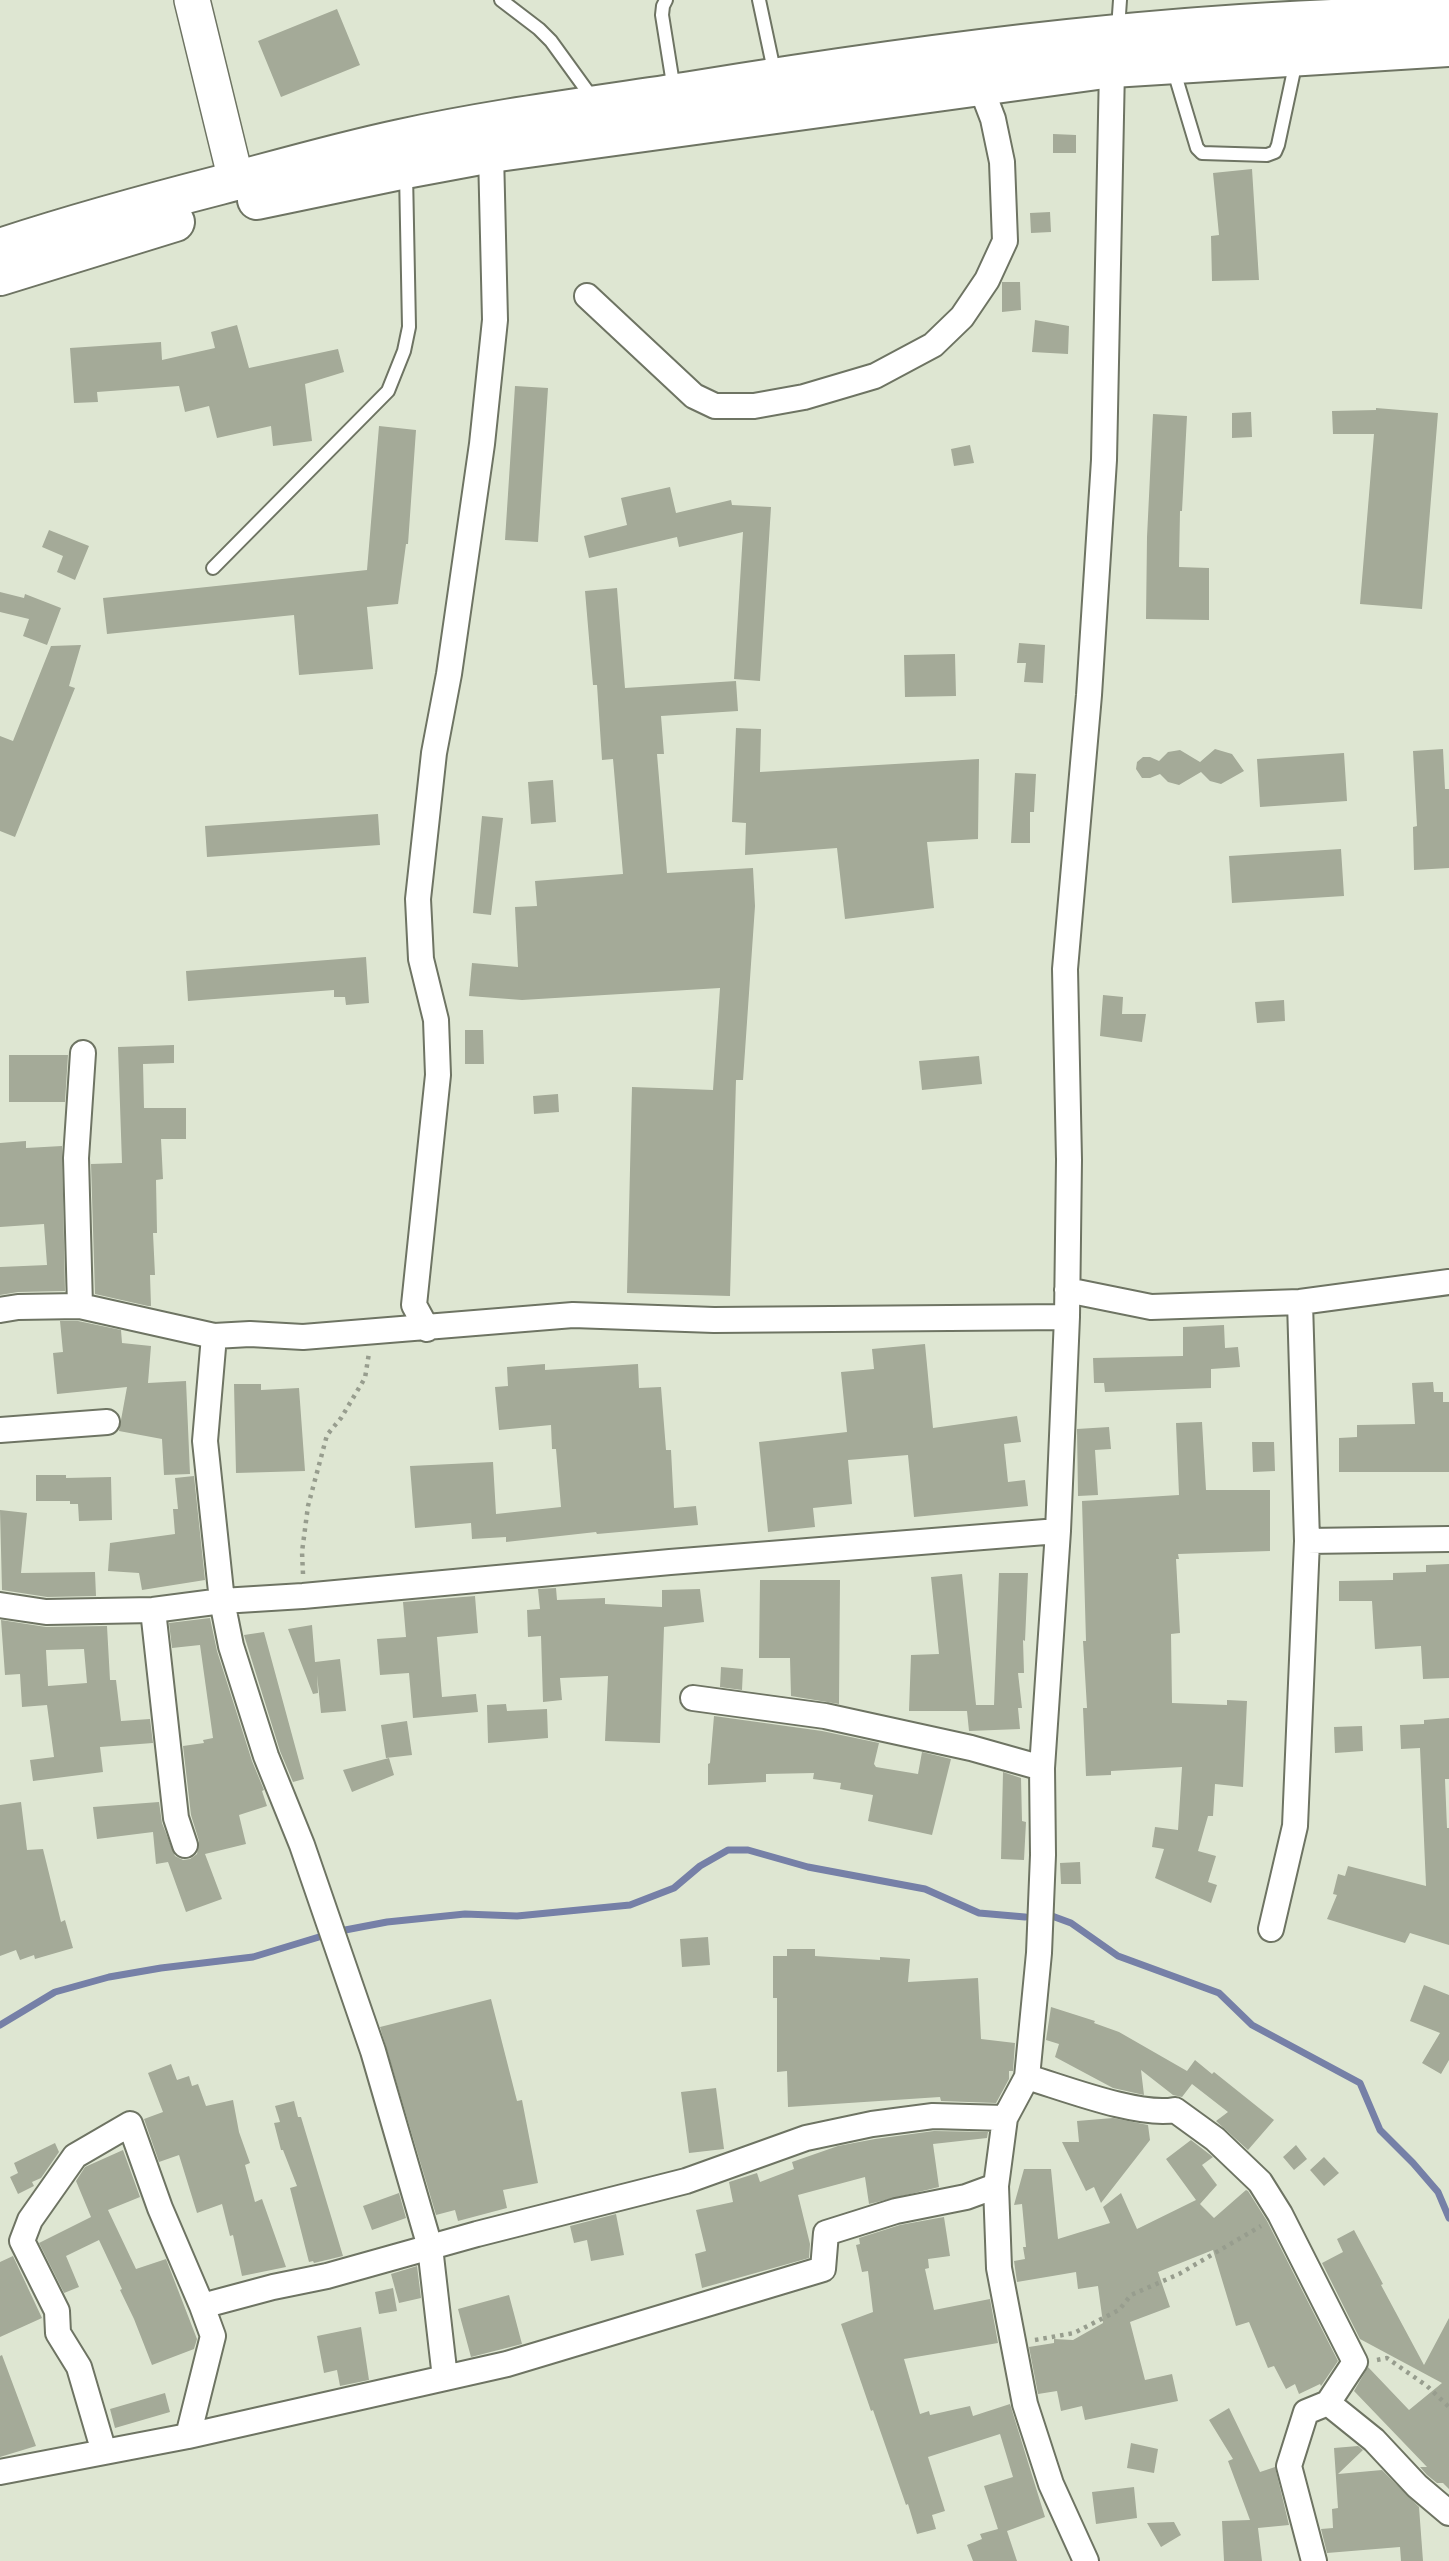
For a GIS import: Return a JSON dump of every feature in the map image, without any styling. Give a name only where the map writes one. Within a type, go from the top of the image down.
[{"type":"main road","points":[[0,276],[404,153],[598,105],[958,51],[1117,34],[1429,10]]},
{"type":"main road","points":[[0,248],[68,225],[236,180],[404,153],[491,153],[980,85],[1117,34],[1172,64],[1449,47]]},
{"type":"street","points":[[192,0],[236,180]]},
{"type":"street","points":[[1086,2561],[1051,2484],[1025,2404],[999,2268],[996,2186],[1005,2118],[1027,2077],[1039,1953],[1044,1855],[1042,1768],[1058,1531],[1067,1317],[1069,1160],[1065,970],[1089,695],[1104,460],[1117,34]]},
{"type":"street","points":[[587,296],[694,396],[715,406],[754,407],[804,397],[875,376],[933,345],[961,317],[987,280],[1005,241],[1002,162],[993,119],[980,85]]},
{"type":"street","points":[[427,1329],[414,1305],[438,1075],[436,1020],[421,959],[418,899],[434,753],[451,660],[482,444],[495,320],[491,153]]},
{"type":"street","points":[[80,1306],[76,1158],[83,1053]]},
{"type":"street","points":[[1067,1290],[1151,1307],[1300,1303],[1449,1282]]},
{"type":"street","points":[[1271,1929],[1295,1826],[1307,1541],[1300,1303]]},
{"type":"street","points":[[372,1331],[414,1305]]},
{"type":"street","points":[[0,1310],[80,1306],[214,1336],[250,1334],[303,1337],[573,1315],[714,1320],[1067,1317]]},
{"type":"street","points":[[214,1336],[205,1441],[222,1601],[231,1646],[266,1756],[302,1845],[373,2051],[430,2247],[445,2378]]},
{"type":"street","points":[[0,1430],[107,1422]]},
{"type":"street","points":[[0,1605],[46,1612],[153,1610],[222,1601],[1058,1531]]},
{"type":"street","points":[[1307,1541],[1449,1539]]},
{"type":"street","points":[[153,1610],[176,1818],[186,1845]]},
{"type":"street","points":[[693,1698],[825,1716],[971,1748],[1042,1768]]},
{"type":"street","points":[[1027,2077],[1094,2098],[1160,2113],[1175,2110],[1215,2139],[1260,2182],[1280,2214],[1355,2362],[1328,2403],[1306,2412],[1289,2466],[1314,2561]]},
{"type":"street","points":[[202,2306],[327,2276],[686,2181],[806,2138],[872,2124],[933,2116],[1005,2118]]},
{"type":"street","points":[[104,2452],[79,2367],[58,2333],[57,2312],[22,2241],[30,2220],[75,2156],[130,2124],[160,2208],[213,2336],[188,2436]]},
{"type":"street","points":[[0,2472],[188,2436],[507,2364],[823,2269],[826,2233],[896,2211],[966,2197],[996,2186]]},
{"type":"street","points":[[1328,2403],[1374,2440],[1418,2486],[1449,2513]]},
{"type":"lane","points":[[501,0],[551,41],[598,105]]},
{"type":"lane","points":[[666,0],[662,15],[674,93]]},
{"type":"lane","points":[[759,0],[776,77]]},
{"type":"lane","points":[[1172,64],[1197,148],[1202,153],[1267,155],[1275,152],[1278,145],[1297,56]]},
{"type":"lane","points":[[213,568],[388,391],[398,371],[408,327],[404,153]]},
{"type":"path","points":[[303,1596],[302,1552],[308,1506],[327,1435],[341,1418],[365,1378],[372,1331]]},
{"type":"path","points":[[1014,2344],[1074,2333],[1119,2310],[1131,2295],[1179,2274],[1280,2214]]},
{"type":"path","points":[[1355,2362],[1387,2358],[1427,2386],[1449,2407]]},
{"type":"building","points":[[337,9],[360,65],[281,97],[258,41]]},
{"type":"building","points":[[1053,134],[1076,135],[1076,153],[1053,153]]},
{"type":"building","points":[[1252,169],[1259,280],[1212,281],[1211,236],[1219,235],[1213,173]]},
{"type":"building","points":[[1050,212],[1051,232],[1031,233],[1030,213]]},
{"type":"building","points":[[1002,282],[1020,282],[1021,310],[1002,312]]},
{"type":"building","points":[[1035,320],[1069,326],[1068,354],[1032,352]]},
{"type":"building","points":[[237,325],[249,368],[338,349],[344,372],[305,384],[312,441],[273,446],[271,426],[217,438],[209,406],[185,412],[179,386],[97,392],[98,402],[74,403],[70,348],[161,342],[162,360],[215,348],[211,332]]},
{"type":"building","points":[[515,386],[548,388],[538,542],[505,540]]},
{"type":"building","points":[[1376,408],[1438,413],[1422,609],[1360,604],[1374,434],[1333,434],[1332,411]]},
{"type":"building","points":[[1251,412],[1252,437],[1232,438],[1232,413]]},
{"type":"building","points":[[1153,414],[1187,416],[1179,567],[1209,568],[1209,620],[1146,619]]},
{"type":"building","points":[[379,426],[416,430],[408,544],[398,604],[367,607],[373,669],[299,675],[294,615],[107,634],[103,598],[367,570]]},
{"type":"building","points":[[970,445],[974,463],[954,466],[951,449]]},
{"type":"building","points":[[670,487],[676,513],[731,500],[732,505],[771,507],[760,681],[734,679],[743,532],[679,547],[677,537],[589,558],[584,536],[627,525],[621,498]]},
{"type":"building","points":[[49,530],[89,546],[75,580],[57,572],[63,556],[42,547]]},
{"type":"building","points":[[617,588],[625,688],[736,681],[738,711],[661,716],[664,754],[657,754],[667,873],[753,868],[755,906],[743,1080],[736,1080],[730,1296],[627,1293],[632,1087],[713,1090],[720,988],[522,1000],[469,996],[472,963],[518,967],[515,907],[537,906],[535,881],[623,874],[613,759],[602,760],[597,685],[593,685],[585,591]]},
{"type":"building","points":[[0,592],[24,598],[25,594],[61,608],[47,645],[23,636],[29,619],[0,612]]},
{"type":"building","points":[[1019,643],[1045,645],[1043,683],[1024,682],[1026,663],[1017,663]]},
{"type":"building","points":[[81,645],[69,686],[75,688],[15,837],[0,831],[0,736],[13,741],[51,646]]},
{"type":"building","points":[[955,654],[956,696],[905,697],[904,655]]},
{"type":"building","points":[[736,728],[761,729],[760,772],[979,759],[978,839],[927,842],[934,908],[845,919],[837,848],[745,855],[746,823],[732,822]]},
{"type":"building","points":[[1215,749],[1232,754],[1244,771],[1221,784],[1210,781],[1201,772],[1179,785],[1168,782],[1160,774],[1142,778],[1136,769],[1137,762],[1143,757],[1159,761],[1168,752],[1180,750],[1200,762]]},
{"type":"building","points":[[1443,749],[1445,789],[1449,789],[1449,868],[1414,870],[1413,827],[1417,826],[1413,751]]},
{"type":"building","points":[[1344,753],[1347,801],[1260,807],[1257,759]]},
{"type":"building","points":[[1015,773],[1036,774],[1034,812],[1030,812],[1030,843],[1011,843]]},
{"type":"building","points":[[553,780],[556,822],[531,824],[528,782]]},
{"type":"building","points":[[378,814],[380,845],[207,857],[205,826]]},
{"type":"building","points":[[482,816],[503,818],[491,915],[473,913]]},
{"type":"building","points":[[1341,849],[1344,896],[1232,903],[1229,856]]},
{"type":"building","points":[[366,957],[369,1003],[346,1005],[345,997],[334,997],[334,990],[188,1001],[186,971]]},
{"type":"building","points":[[1103,995],[1123,997],[1122,1014],[1146,1014],[1142,1042],[1100,1036]]},
{"type":"building","points":[[1284,1000],[1285,1021],[1257,1023],[1255,1002]]},
{"type":"building","points":[[465,1030],[483,1030],[484,1064],[465,1064]]},
{"type":"building","points":[[174,1045],[174,1063],[143,1064],[144,1108],[186,1108],[186,1139],[161,1139],[163,1179],[156,1180],[157,1233],[153,1233],[155,1275],[150,1275],[151,1306],[148,1306],[95,1294],[91,1164],[122,1163],[118,1047]]},
{"type":"building","points":[[9,1055],[68,1055],[65,1102],[9,1102]]},
{"type":"building","points":[[979,1056],[982,1084],[922,1090],[919,1061]]},
{"type":"building","points":[[558,1094],[559,1112],[534,1114],[533,1096]]},
{"type":"building","points":[[26,1141],[26,1148],[62,1146],[65,1291],[0,1295],[0,1267],[47,1265],[44,1224],[0,1227],[0,1143]]},
{"type":"building","points":[[60,1321],[78,1321],[121,1330],[122,1343],[151,1346],[148,1383],[186,1381],[190,1474],[164,1475],[162,1439],[119,1431],[127,1387],[57,1394],[53,1353],[63,1352]]},
{"type":"building","points":[[1224,1325],[1225,1348],[1238,1347],[1240,1367],[1211,1369],[1211,1388],[1105,1392],[1104,1383],[1094,1383],[1093,1358],[1183,1356],[1183,1327]]},
{"type":"building","points":[[925,1344],[933,1428],[1017,1416],[1021,1442],[1004,1444],[1008,1482],[1025,1480],[1028,1506],[914,1517],[908,1455],[848,1460],[852,1504],[813,1508],[815,1527],[768,1532],[759,1442],[847,1432],[841,1372],[874,1369],[872,1349]]},
{"type":"building","points":[[545,1364],[545,1370],[638,1364],[639,1388],[661,1387],[666,1450],[671,1450],[674,1508],[696,1506],[698,1525],[506,1542],[506,1537],[472,1539],[471,1523],[415,1528],[410,1466],[493,1462],[496,1514],[561,1507],[551,1425],[499,1430],[495,1387],[508,1386],[507,1367]]},
{"type":"building","points":[[1433,1382],[1434,1392],[1443,1392],[1443,1402],[1449,1402],[1449,1472],[1339,1472],[1339,1438],[1357,1437],[1357,1425],[1415,1424],[1412,1383]]},
{"type":"building","points":[[234,1384],[261,1384],[261,1390],[299,1388],[305,1471],[236,1473]]},
{"type":"building","points":[[1202,1422],[1206,1490],[1270,1490],[1270,1551],[1178,1554],[1179,1559],[1176,1559],[1180,1633],[1171,1634],[1172,1703],[1227,1705],[1227,1700],[1247,1701],[1243,1787],[1215,1784],[1213,1816],[1208,1816],[1198,1851],[1216,1856],[1208,1882],[1217,1885],[1211,1903],[1155,1878],[1164,1849],[1152,1847],[1155,1827],[1178,1830],[1182,1767],[1111,1771],[1111,1775],[1086,1776],[1083,1708],[1087,1708],[1083,1641],[1086,1641],[1082,1501],[1179,1495],[1176,1423]]},
{"type":"building","points":[[1109,1427],[1111,1449],[1095,1450],[1098,1495],[1078,1496],[1077,1429]]},
{"type":"building","points":[[1252,1442],[1274,1442],[1275,1471],[1253,1472]]},
{"type":"building","points":[[36,1475],[66,1475],[66,1478],[111,1477],[112,1520],[79,1521],[78,1504],[70,1504],[70,1501],[36,1501]]},
{"type":"building","points":[[194,1476],[205,1580],[142,1590],[139,1573],[108,1571],[110,1543],[175,1534],[173,1509],[178,1509],[175,1478]]},
{"type":"building","points":[[0,1510],[27,1513],[21,1573],[95,1572],[96,1596],[47,1597],[2,1590]]},
{"type":"building","points":[[1449,1564],[1449,1678],[1423,1679],[1421,1646],[1375,1649],[1372,1601],[1339,1601],[1339,1581],[1393,1580],[1393,1573],[1426,1572],[1426,1565]]},
{"type":"building","points":[[999,1573],[1028,1573],[1025,1641],[1023,1640],[1024,1673],[1018,1673],[1022,1708],[1018,1708],[1020,1729],[969,1731],[967,1711],[909,1711],[911,1655],[939,1654],[931,1577],[962,1574],[976,1705],[994,1705]]},
{"type":"building","points":[[760,1580],[840,1580],[839,1704],[791,1696],[790,1658],[759,1658]]},
{"type":"building","points":[[556,1588],[557,1600],[605,1598],[605,1604],[662,1607],[662,1590],[700,1589],[704,1622],[664,1627],[660,1743],[605,1741],[608,1676],[560,1678],[562,1700],[543,1702],[541,1636],[528,1637],[527,1610],[540,1609],[538,1589]]},
{"type":"building","points":[[475,1596],[478,1633],[437,1637],[442,1697],[476,1694],[478,1712],[413,1718],[409,1673],[380,1675],[377,1639],[406,1637],[403,1602]]},
{"type":"building","points":[[210,1618],[217,1651],[267,1806],[239,1815],[246,1844],[205,1854],[222,1899],[186,1912],[168,1862],[156,1864],[153,1832],[97,1839],[93,1807],[159,1802],[162,1823],[175,1856],[183,1860],[197,1854],[199,1841],[191,1815],[183,1746],[204,1743],[203,1740],[213,1738],[200,1645],[172,1648],[169,1623]]},
{"type":"building","points":[[1,1620],[46,1627],[107,1626],[110,1680],[116,1680],[121,1721],[150,1719],[153,1743],[100,1747],[103,1772],[33,1781],[30,1760],[54,1757],[47,1705],[22,1707],[20,1674],[5,1675]],"holes":[[[84,1649],[87,1683],[48,1686],[46,1650]]]},
{"type":"building","points":[[312,1625],[315,1662],[340,1659],[346,1711],[321,1713],[317,1675],[318,1693],[313,1694],[288,1629]]},
{"type":"building","points":[[264,1632],[304,1779],[293,1782],[280,1751],[244,1635]]},
{"type":"building","points":[[721,1667],[743,1669],[742,1690],[720,1687]]},
{"type":"building","points":[[506,1704],[507,1711],[547,1709],[548,1738],[488,1743],[487,1705]]},
{"type":"building","points":[[714,1716],[822,1731],[879,1743],[874,1764],[876,1767],[918,1774],[922,1752],[951,1759],[932,1835],[868,1821],[873,1795],[840,1789],[841,1783],[813,1779],[814,1773],[766,1774],[766,1782],[708,1785]]},
{"type":"building","points":[[1449,1718],[1449,1779],[1445,1779],[1449,1828],[1449,1945],[1410,1933],[1405,1943],[1327,1919],[1337,1895],[1333,1894],[1338,1874],[1345,1876],[1348,1866],[1426,1886],[1420,1748],[1401,1749],[1400,1725],[1424,1724],[1424,1720]]},
{"type":"building","points":[[407,1721],[412,1755],[386,1758],[381,1725]]},
{"type":"building","points":[[1362,1726],[1363,1751],[1335,1753],[1334,1727]]},
{"type":"building","points":[[389,1758],[394,1775],[352,1792],[343,1770]]},
{"type":"building","points":[[1003,1772],[1021,1778],[1022,1821],[1026,1822],[1024,1860],[1001,1859]]},
{"type":"building","points":[[21,1802],[27,1850],[43,1849],[61,1922],[65,1920],[73,1948],[35,1959],[34,1955],[20,1960],[16,1950],[0,1956],[0,1805]]},
{"type":"building","points":[[1080,1862],[1081,1884],[1061,1884],[1060,1863]]},
{"type":"building","points":[[708,1937],[710,1965],[682,1967],[680,1939]]},
{"type":"building","points":[[787,1949],[815,1949],[815,1956],[910,1959],[908,1982],[978,1978],[981,2039],[1015,2043],[1013,2071],[1009,2071],[1009,2079],[996,2103],[941,2101],[940,2097],[788,2107],[787,2071],[777,2072],[777,1998],[773,1998],[773,1956],[787,1956]]},
{"type":"building","points":[[1424,1985],[1449,1995],[1449,2060],[1441,2074],[1422,2063],[1440,2033],[1410,2021]]},
{"type":"building","points":[[491,1999],[517,2101],[522,2100],[538,2183],[503,2190],[507,2208],[458,2221],[455,2210],[436,2215],[380,2027]]},
{"type":"building","points":[[1051,2007],[1119,2032],[1187,2071],[1195,2060],[1274,2120],[1248,2150],[1216,2121],[1228,2112],[1192,2084],[1182,2097],[1173,2095],[1141,2070],[1144,2095],[1113,2088],[1055,2057],[1059,2044],[1046,2040]]},
{"type":"building","points":[[171,2064],[177,2080],[189,2076],[192,2086],[198,2084],[206,2106],[233,2100],[239,2132],[250,2163],[245,2165],[255,2202],[262,2199],[286,2267],[242,2276],[233,2235],[230,2236],[222,2204],[197,2213],[179,2155],[159,2162],[144,2119],[163,2112],[148,2073]]},
{"type":"building","points":[[716,2088],[724,2149],[689,2153],[681,2092]]},
{"type":"building","points":[[294,2101],[343,2256],[314,2263],[309,2262],[290,2188],[297,2186],[281,2150],[274,2123],[280,2122],[275,2106]]},
{"type":"building","points":[[1113,2118],[1148,2125],[1150,2140],[1101,2203],[1094,2187],[1086,2191],[1062,2142],[1079,2142],[1077,2121]]},
{"type":"building","points":[[934,2131],[988,2132],[987,2138],[933,2144],[939,2187],[869,2204],[865,2177],[798,2195],[810,2244],[809,2258],[702,2288],[695,2254],[706,2251],[696,2210],[733,2202],[729,2182],[757,2173],[760,2182],[794,2169],[792,2162],[838,2146]]},
{"type":"building","points":[[1191,2140],[1213,2157],[1202,2165],[1217,2185],[1200,2204],[1214,2218],[1248,2191],[1267,2221],[1338,2361],[1321,2386],[1320,2384],[1299,2394],[1295,2384],[1286,2389],[1274,2366],[1268,2368],[1249,2322],[1236,2326],[1213,2250],[1158,2272],[1170,2307],[1130,2322],[1145,2380],[1172,2374],[1178,2401],[1085,2420],[1082,2406],[1061,2411],[1057,2391],[1038,2394],[1029,2347],[1054,2343],[1054,2339],[1073,2340],[1103,2323],[1098,2286],[1078,2289],[1076,2272],[1017,2282],[1014,2261],[1025,2259],[1023,2247],[1026,2247],[1022,2204],[1014,2205],[1024,2169],[1051,2169],[1058,2239],[1110,2223],[1103,2207],[1121,2193],[1137,2229],[1196,2200],[1166,2159]]},
{"type":"building","points":[[55,2143],[59,2152],[41,2178],[32,2182],[34,2186],[18,2194],[10,2177],[18,2173],[14,2163]]},
{"type":"building","points":[[1296,2145],[1307,2159],[1294,2170],[1283,2157]]},
{"type":"building","points":[[123,2150],[140,2197],[108,2210],[136,2269],[166,2259],[197,2339],[194,2349],[152,2365],[99,2240],[66,2256],[79,2287],[64,2293],[39,2243],[91,2217],[76,2181],[85,2167]]},
{"type":"building","points":[[1324,2157],[1339,2173],[1324,2186],[1310,2170]]},
{"type":"building","points":[[399,2193],[406,2218],[372,2230],[363,2206]]},
{"type":"building","points":[[616,2214],[624,2255],[591,2261],[587,2240],[574,2243],[570,2226]]},
{"type":"building","points":[[944,2217],[950,2256],[928,2259],[929,2268],[925,2269],[934,2310],[990,2299],[998,2343],[904,2359],[920,2414],[929,2411],[930,2415],[970,2406],[973,2416],[1010,2404],[1045,2517],[1007,2531],[1017,2561],[973,2561],[967,2545],[982,2539],[980,2534],[998,2529],[984,2486],[1013,2477],[1000,2434],[928,2457],[945,2511],[932,2515],[936,2529],[917,2534],[841,2324],[873,2312],[868,2271],[862,2272],[856,2245],[860,2244],[859,2238],[900,2225]]},
{"type":"building","points":[[1354,2230],[1424,2365],[1449,2318],[1449,2489],[1427,2475],[1420,2467],[1427,2467],[1354,2391],[1368,2367],[1409,2410],[1442,2383],[1360,2339],[1322,2263],[1343,2252],[1337,2239]]},
{"type":"building","points":[[13,2256],[42,2318],[0,2337],[0,2262]]},
{"type":"building","points":[[417,2266],[421,2298],[399,2303],[391,2274]]},
{"type":"building","points":[[393,2288],[397,2311],[379,2314],[375,2292]]},
{"type":"building","points":[[509,2295],[522,2344],[471,2357],[458,2309]]},
{"type":"building","points":[[361,2327],[369,2380],[340,2386],[337,2370],[324,2373],[317,2336]]},
{"type":"building","points":[[2,2355],[36,2446],[0,2457],[0,2356]]},
{"type":"building","points":[[165,2393],[170,2412],[115,2428],[110,2409]]},
{"type":"building","points":[[1229,2408],[1260,2472],[1275,2467],[1289,2525],[1258,2528],[1262,2561],[1224,2561],[1222,2521],[1250,2520],[1228,2461],[1233,2459],[1209,2420]]},
{"type":"building","points":[[1131,2443],[1158,2449],[1154,2473],[1127,2468]]},
{"type":"building","points":[[1358,2446],[1363,2450],[1338,2474],[1382,2470],[1419,2507],[1423,2561],[1401,2561],[1400,2547],[1327,2553],[1321,2529],[1333,2528],[1332,2509],[1338,2508],[1334,2448]]},
{"type":"building","points":[[1134,2487],[1137,2518],[1096,2524],[1092,2492]]},
{"type":"building","points":[[1174,2522],[1181,2535],[1161,2547],[1147,2523]]},
{"type":"waterway","points":[[340,1931],[387,1922],[465,1914],[517,1916],[630,1905],[674,1888],[700,1866],[728,1850],[748,1850],[808,1867],[925,1889],[979,1913],[1025,1917]]},
{"type":"waterway","points":[[1052,1916],[1071,1923],[1118,1956],[1219,1993],[1252,2025],[1360,2083],[1380,2130],[1438,2192],[1449,2218]]},
{"type":"waterway","points":[[0,2025],[55,1992],[109,1977],[253,1957],[319,1937]]}]
